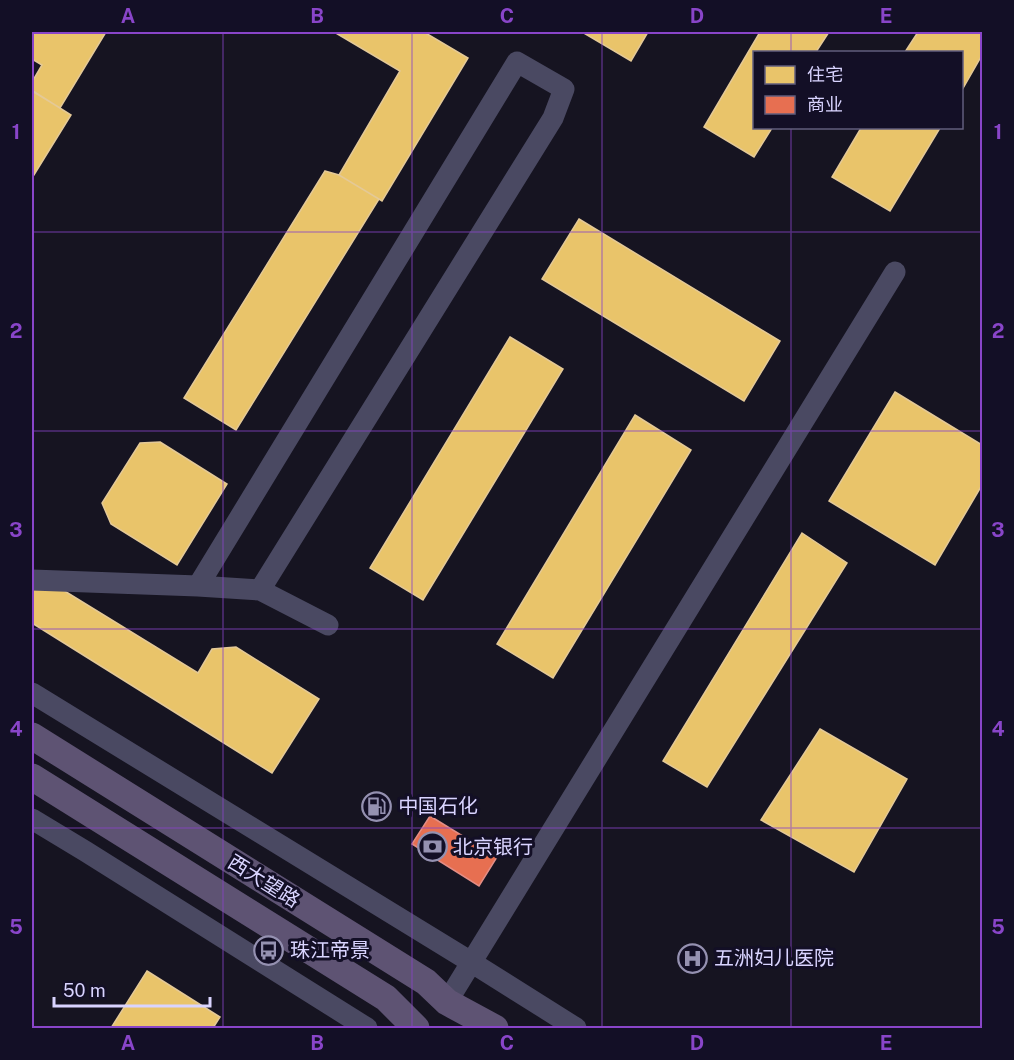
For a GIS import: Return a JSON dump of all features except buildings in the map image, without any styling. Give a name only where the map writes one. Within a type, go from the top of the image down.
[{"type":"main road","name":"西大望路","points":[[32,736],[426,982],[447,1002],[495,1029]]},
{"type":"main road","name":"西大望路","points":[[32,777],[386,998],[416,1029]]},
{"type":"street","points":[[198,586],[517,62],[564,89],[553,118],[260,590]]},
{"type":"street","points":[[447,1002],[895,272]]},
{"type":"street","points":[[32,580],[260,590],[328,625]]},
{"type":"street","points":[[32,693],[471,962],[576,1029]]},
{"type":"street","points":[[32,819],[367,1029]]},
{"type":"place","name":"中国石化","points":[[377,806]]},
{"type":"place","name":"北京银行","points":[[432,847]]},
{"type":"place","name":"珠江帝景","points":[[269,950]]},
{"type":"place","name":"五洲妇儿医院","points":[[693,958]]}]
